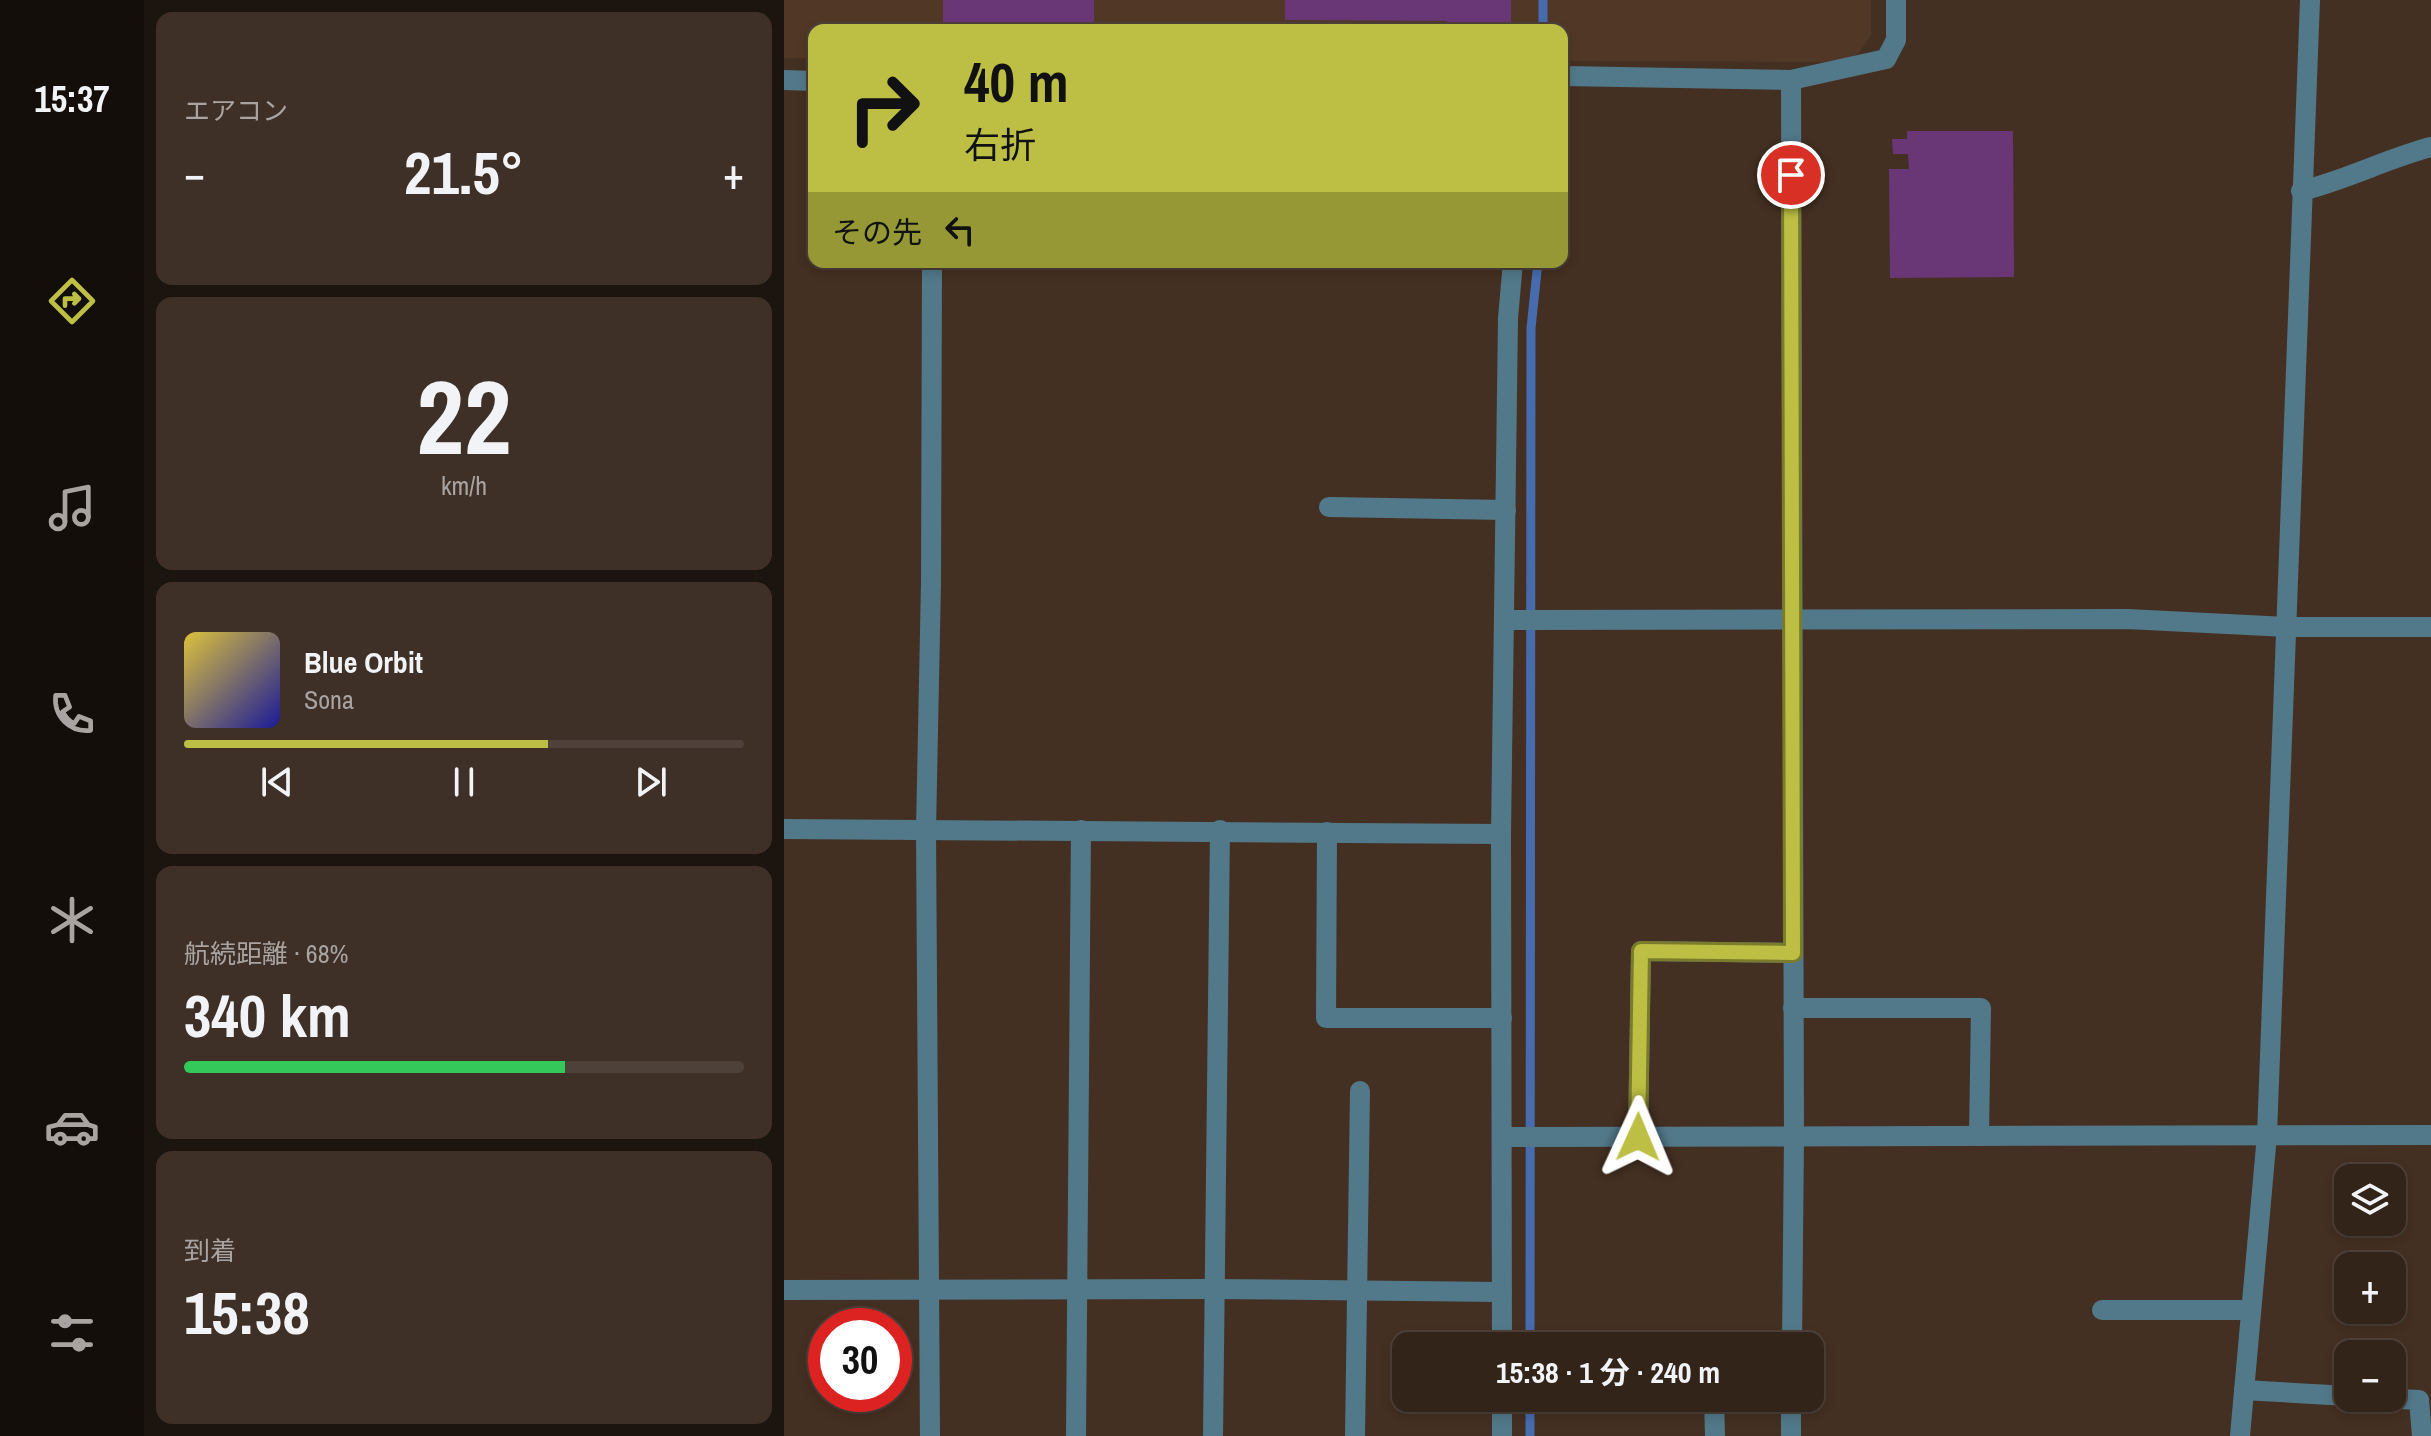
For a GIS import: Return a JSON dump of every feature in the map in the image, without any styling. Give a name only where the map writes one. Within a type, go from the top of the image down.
[{"type":"street","points":[[1568,76],[1791,80],[1886,59],[1896,40],[1896,0]]},
{"type":"street","points":[[2240,1436],[2267,1135],[2310,0]]},
{"type":"street","points":[[784,80],[808,81]]},
{"type":"street","points":[[1791,80],[1792,1332]]},
{"type":"street","points":[[2301,191],[2338,182],[2394,157],[2431,147]]},
{"type":"street","points":[[930,1436],[926,830],[932,268]]},
{"type":"street","points":[[1502,1332],[1501,834],[1508,318],[1512,268]]},
{"type":"street","points":[[1329,507],[1506,510]]},
{"type":"street","points":[[1504,620],[2127,619],[2287,627],[2431,627]]},
{"type":"street","points":[[784,829],[1501,834]]},
{"type":"street","points":[[1076,1436],[1081,830]]},
{"type":"street","points":[[1213,1436],[1220,830]]},
{"type":"street","points":[[1327,832],[1326,1018],[1502,1018]]},
{"type":"street","points":[[1638,1137],[1641,951],[1793,953]]},
{"type":"street","points":[[1793,1008],[1981,1008],[1979,1136]]},
{"type":"street","points":[[1355,1436],[1360,1091]]},
{"type":"street","points":[[1502,1137],[2431,1135]]},
{"type":"street","points":[[784,1290],[1502,1292]]},
{"type":"street","points":[[2102,1310],[2251,1310]]},
{"type":"street","points":[[2244,1390],[2334,1395]]},
{"type":"street","points":[[2406,1399],[2419,1400],[2422,1436]]},
{"type":"street","points":[[1502,1412],[1502,1436]]},
{"type":"street","points":[[1714,1412],[1715,1436]]},
{"type":"street","points":[[1791,1412],[1791,1436]]},
{"type":"shaded area","points":[[784,0],[1871,0],[1871,35],[1858,54],[1837,62],[1568,61],[1568,24],[808,24],[808,58],[784,58]]},
{"type":"building","points":[[943,0],[1094,0],[1094,22],[943,22]]},
{"type":"building","points":[[1285,0],[1511,0],[1511,24],[1285,20]]},
{"type":"building","points":[[1907,131],[2013,131],[2014,277],[1890,278],[1889,169],[1909,169],[1908,154],[1893,154],[1892,139],[1907,139]]},
{"type":"waterway","points":[[1543,0],[1543,24]]},
{"type":"waterway","points":[[1530,1332],[1531,328],[1537,268]]},
{"type":"waterway","points":[[1530,1412],[1530,1436]]},
{"type":"route","points":[[1638,1137],[1641,951],[1793,953],[1791,175]]}]
